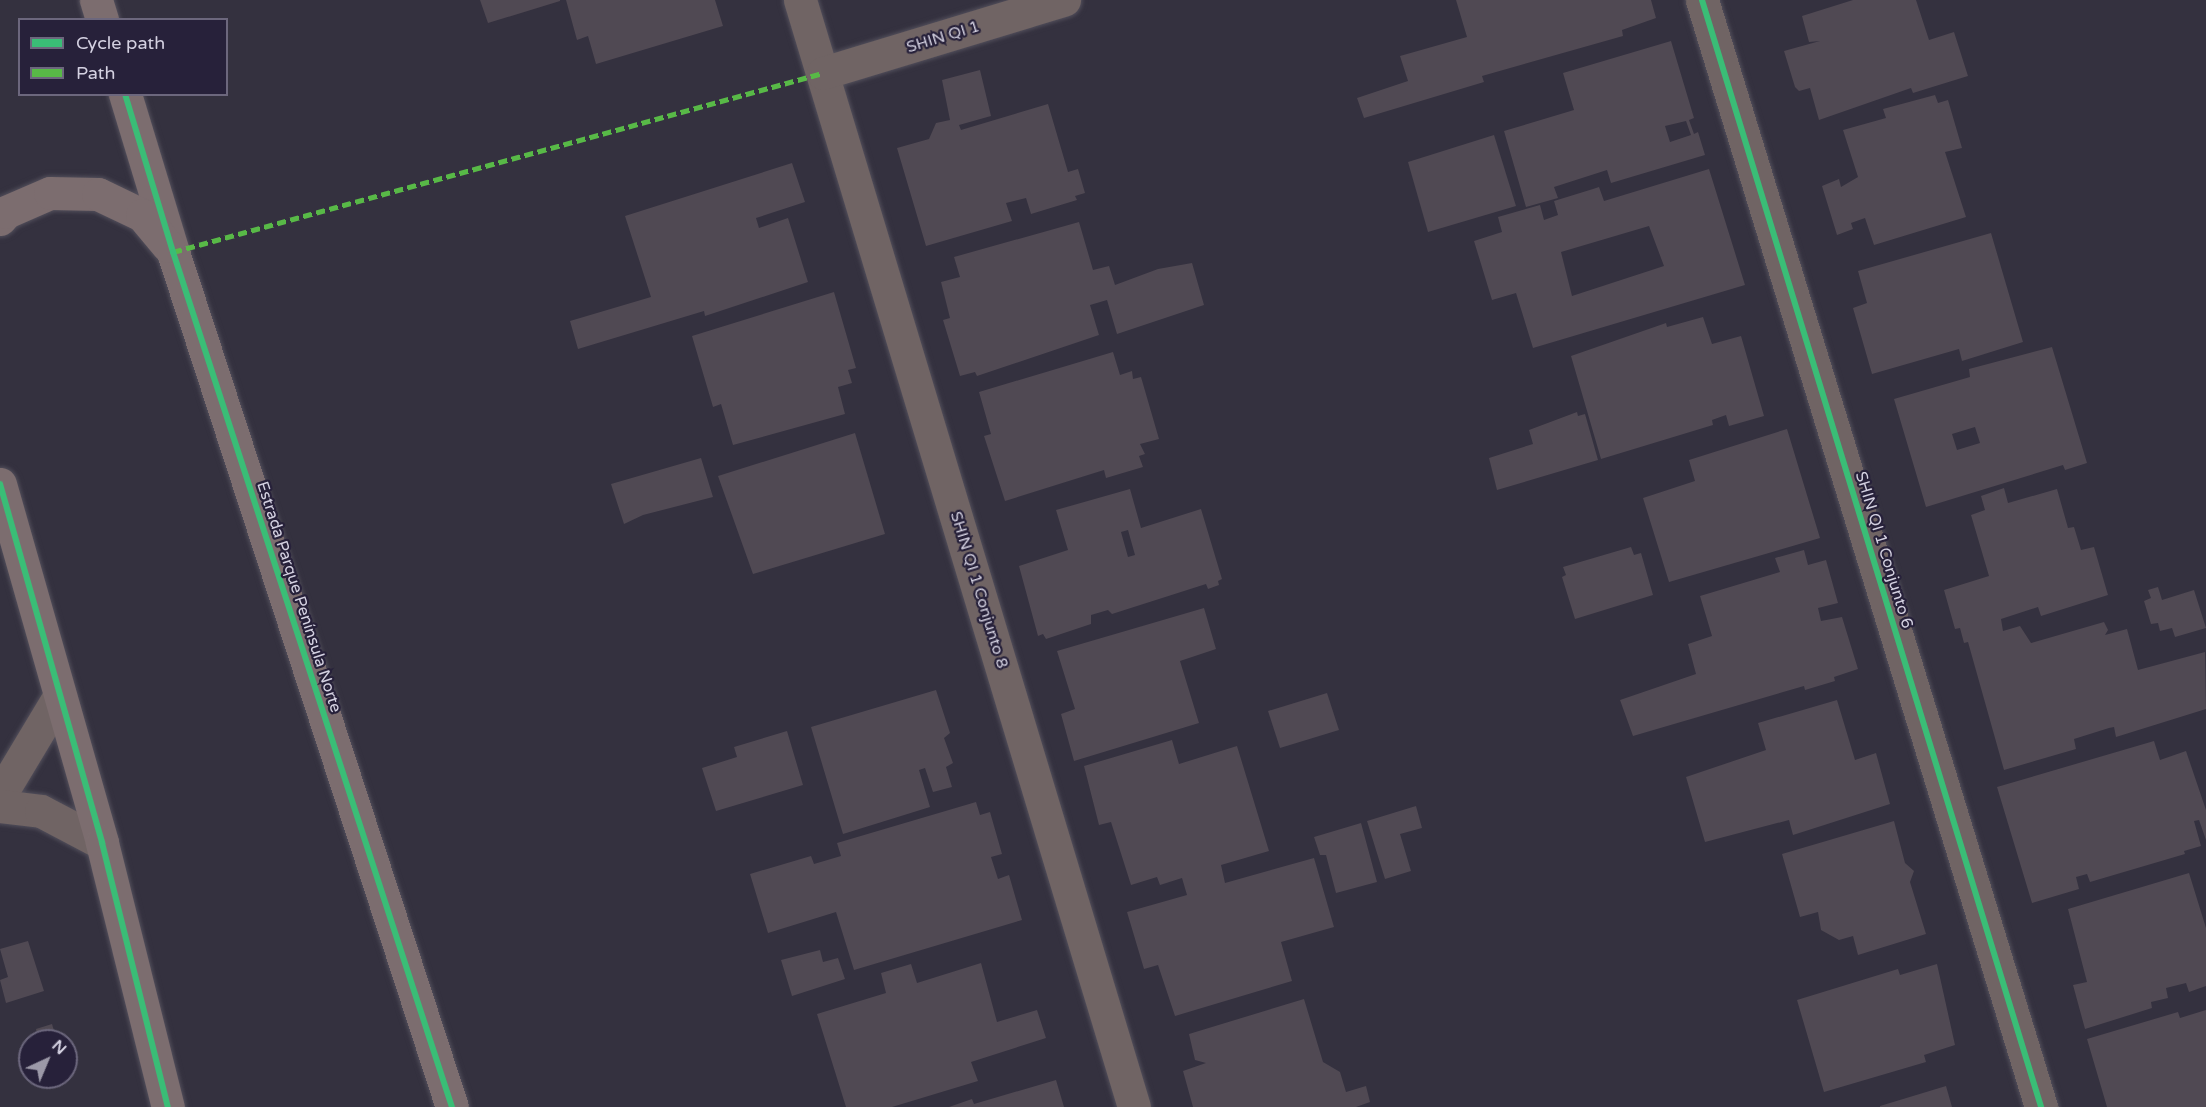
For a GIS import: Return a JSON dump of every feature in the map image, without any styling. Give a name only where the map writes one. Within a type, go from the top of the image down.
[{"type":"main road","points":[[96,0],[101,18]]},
{"type":"main road","name":"Estrada Parque Península Norte","points":[[126,96],[172,252],[452,1107]]},
{"type":"main road","points":[[0,219],[6,212],[50,193],[98,194],[142,215],[172,252]]},
{"type":"main road","points":[[0,484],[102,843],[168,1107]]},
{"type":"street","name":"SHIN QI 1 Conjunto 8","points":[[800,0],[1134,1107]]},
{"type":"street","name":"SHIN QI 1","points":[[823,73],[1064,0]]},
{"type":"street","name":"SHIN QI 1 Conjunto 6","points":[[1702,0],[2041,1107]]},
{"type":"street","points":[[0,795],[59,696]]},
{"type":"street","points":[[0,806],[41,811],[102,843]]},
{"type":"building","points":[[480,0],[560,0],[560,1],[488,23]]},
{"type":"building","points":[[566,0],[715,0],[723,26],[596,64],[588,36],[577,40]]},
{"type":"building","points":[[1456,0],[1651,0],[1656,18],[1622,30],[1623,36],[1482,76],[1484,82],[1364,118],[1357,98],[1408,81],[1400,56],[1467,37]]},
{"type":"building","points":[[1853,0],[1916,0],[1929,40],[1954,32],[1968,76],[1913,93],[1911,88],[1819,120],[1810,88],[1799,91],[1795,87],[1784,51],[1820,41],[1809,42],[1802,16]]},
{"type":"building","points":[[1671,41],[1694,118],[1689,120],[1694,134],[1698,132],[1705,155],[1611,183],[1607,170],[1554,187],[1558,198],[1526,207],[1504,131],[1574,110],[1563,73]],"holes":[[[1686,121],[1691,135],[1670,142],[1665,126]]]},
{"type":"building","points":[[980,70],[991,116],[959,125],[961,130],[1048,104],[1068,172],[1078,169],[1085,193],[1075,196],[1077,200],[1031,214],[1026,198],[1006,203],[1012,221],[926,246],[897,148],[929,139],[936,123],[950,120],[942,80]]},
{"type":"building","points":[[1935,95],[1938,103],[1948,100],[1962,148],[1945,152],[1966,217],[1874,245],[1865,218],[1851,223],[1853,229],[1837,235],[1822,186],[1839,179],[1841,187],[1858,177],[1843,130],[1886,118],[1883,109]]},
{"type":"building","points":[[1494,135],[1516,206],[1428,232],[1408,162]]},
{"type":"building","points":[[792,163],[805,202],[756,218],[759,228],[788,218],[808,282],[705,316],[704,311],[578,349],[570,321],[651,297],[625,216]]},
{"type":"building","points":[[1709,169],[1745,285],[1533,348],[1516,293],[1492,300],[1474,241],[1502,232],[1498,217],[1540,205],[1544,220],[1558,215],[1554,201],[1599,187],[1604,201]],"holes":[[[1649,226],[1664,266],[1572,296],[1561,252]]]},
{"type":"building","points":[[1079,222],[1093,270],[1109,266],[1115,285],[1158,269],[1192,263],[1204,305],[1117,334],[1107,300],[1090,305],[1099,335],[977,376],[975,372],[960,376],[943,320],[950,318],[941,282],[960,277],[954,257]]},
{"type":"building","points":[[1991,233],[2023,342],[1962,361],[1959,349],[1872,374],[1853,308],[1867,303],[1858,271]]},
{"type":"building","points":[[834,292],[856,368],[848,370],[852,383],[838,387],[845,414],[733,445],[721,404],[713,407],[692,336]]},
{"type":"building","points":[[1703,317],[1712,344],[1741,336],[1764,416],[1729,426],[1726,415],[1712,420],[1713,425],[1601,459],[1571,356],[1666,323],[1667,327]]},
{"type":"building","points":[[2052,347],[2087,463],[2065,470],[2063,465],[1926,507],[1894,399],[1970,377],[1969,369]],"holes":[[[1975,427],[1980,443],[1957,450],[1952,434]]]},
{"type":"building","points":[[1113,352],[1120,375],[1132,371],[1133,379],[1141,377],[1159,439],[1140,444],[1145,454],[1139,456],[1143,467],[1106,478],[1104,470],[1005,501],[984,436],[991,434],[979,392]]},
{"type":"building","points":[[1577,412],[1578,416],[1585,414],[1598,460],[1497,490],[1489,458],[1533,444],[1529,430]]},
{"type":"building","points":[[1787,429],[1820,538],[1669,582],[1643,498],[1695,481],[1689,460]]},
{"type":"building","points":[[855,433],[885,534],[753,574],[718,476]]},
{"type":"building","points":[[701,458],[713,497],[643,515],[624,524],[611,484]]},
{"type":"building","points":[[2004,488],[2008,503],[2057,489],[2068,528],[2074,527],[2081,550],[2094,547],[2108,595],[2041,616],[2038,607],[2001,619],[2003,631],[2020,626],[2031,643],[2104,622],[2108,630],[2105,635],[2127,629],[2138,670],[2205,652],[2206,709],[2116,737],[2114,727],[2109,728],[2074,739],[2076,749],[2004,770],[1968,642],[1964,643],[1960,628],[1955,629],[1944,590],[1989,576],[1971,515],[1985,510],[1981,496]]},
{"type":"building","points":[[1130,489],[1141,528],[1201,509],[1222,579],[1218,581],[1219,585],[1208,589],[1206,584],[1112,614],[1108,610],[1091,615],[1091,624],[1046,639],[1043,634],[1038,636],[1019,566],[1068,550],[1056,510]],"holes":[[[1128,530],[1135,555],[1128,557],[1121,532]]]},
{"type":"building","points":[[1631,547],[1634,555],[1641,553],[1653,595],[1575,619],[1562,577],[1566,575],[1563,567]]},
{"type":"building","points":[[1804,550],[1808,565],[1826,560],[1838,603],[1818,608],[1821,621],[1842,617],[1858,669],[1834,677],[1835,681],[1805,690],[1804,686],[1633,736],[1620,700],[1696,674],[1688,644],[1712,636],[1700,596],[1780,572],[1775,558]]},
{"type":"building","points":[[2158,587],[2162,600],[2194,590],[2206,628],[2175,637],[2172,628],[2160,631],[2158,623],[2151,624],[2144,601],[2151,598],[2148,590]]},
{"type":"building","points":[[1204,608],[1216,649],[1180,661],[1199,723],[1074,761],[1061,714],[1075,709],[1057,651]]},
{"type":"building","points":[[936,690],[950,733],[944,738],[953,763],[946,767],[952,787],[933,792],[925,768],[919,770],[930,807],[843,834],[811,727]]},
{"type":"building","points":[[1327,693],[1339,730],[1280,748],[1268,711]]},
{"type":"building","points":[[1837,700],[1855,760],[1876,753],[1890,804],[1793,835],[1789,820],[1705,842],[1686,777],[1766,750],[1758,723]]},
{"type":"building","points":[[787,731],[803,785],[716,811],[702,768],[737,757],[734,747]]},
{"type":"building","points":[[1172,740],[1179,764],[1237,746],[1269,851],[1221,865],[1225,883],[1314,858],[1334,927],[1281,942],[1292,981],[1175,1016],[1158,965],[1144,969],[1127,912],[1187,895],[1182,878],[1160,885],[1157,877],[1131,885],[1111,822],[1099,825],[1084,766]]},
{"type":"building","points":[[2154,741],[2160,760],[2186,751],[2206,810],[2206,840],[2199,820],[2194,821],[2201,846],[2184,851],[2185,854],[2090,882],[2087,874],[2076,877],[2079,889],[2032,903],[1997,787]]},
{"type":"building","points":[[976,802],[980,815],[990,812],[1002,854],[991,857],[998,879],[1009,875],[1022,920],[854,970],[836,912],[768,933],[750,874],[811,856],[814,864],[841,856],[837,843]]},
{"type":"building","points":[[1416,806],[1422,828],[1400,834],[1411,871],[1385,879],[1367,821]]},
{"type":"building","points":[[1894,821],[1905,863],[1914,871],[1910,882],[1926,934],[1858,955],[1853,936],[1839,940],[1821,930],[1818,912],[1800,917],[1782,854]]},
{"type":"building","points":[[1361,823],[1377,882],[1336,893],[1326,855],[1320,855],[1314,837]]},
{"type":"building","points":[[2189,873],[2206,928],[2206,986],[2189,992],[2186,983],[2166,988],[2168,998],[2151,1002],[2152,1008],[2085,1029],[2073,985],[2087,982],[2068,909]]},
{"type":"building","points":[[28,941],[44,991],[6,1003],[0,980],[8,977],[0,949]]},
{"type":"building","points":[[820,950],[823,962],[838,958],[845,979],[792,996],[781,960]]},
{"type":"building","points":[[981,963],[997,1022],[1037,1010],[1046,1038],[971,1062],[978,1081],[892,1107],[846,1107],[817,1014],[886,993],[881,973],[911,964],[917,983]]},
{"type":"building","points":[[1937,964],[1955,1045],[1924,1055],[1926,1062],[1824,1092],[1797,1000],[1898,969],[1900,975]]},
{"type":"building","points":[[1304,999],[1323,1062],[1340,1072],[1346,1092],[1366,1086],[1370,1102],[1356,1107],[1193,1107],[1183,1071],[1206,1063],[1195,1060],[1189,1034]]},
{"type":"building","points":[[2206,1010],[2206,1107],[2107,1107],[2087,1039],[2178,1012],[2180,1018]]},
{"type":"building","points":[[52,1024],[53,1029],[36,1029]]},
{"type":"building","points":[[1056,1080],[1064,1107],[949,1107],[972,1099],[974,1104]]},
{"type":"building","points":[[1946,1086],[1952,1107],[1880,1107],[1880,1106]]},
{"type":"marked path","points":[[173,252],[823,73]]},
{"type":"cycle path","points":[[1702,0],[2041,1107]]},
{"type":"cycle path","points":[[126,96],[173,252],[452,1107]]},
{"type":"cycle path","points":[[0,484],[102,843],[168,1107]]}]
